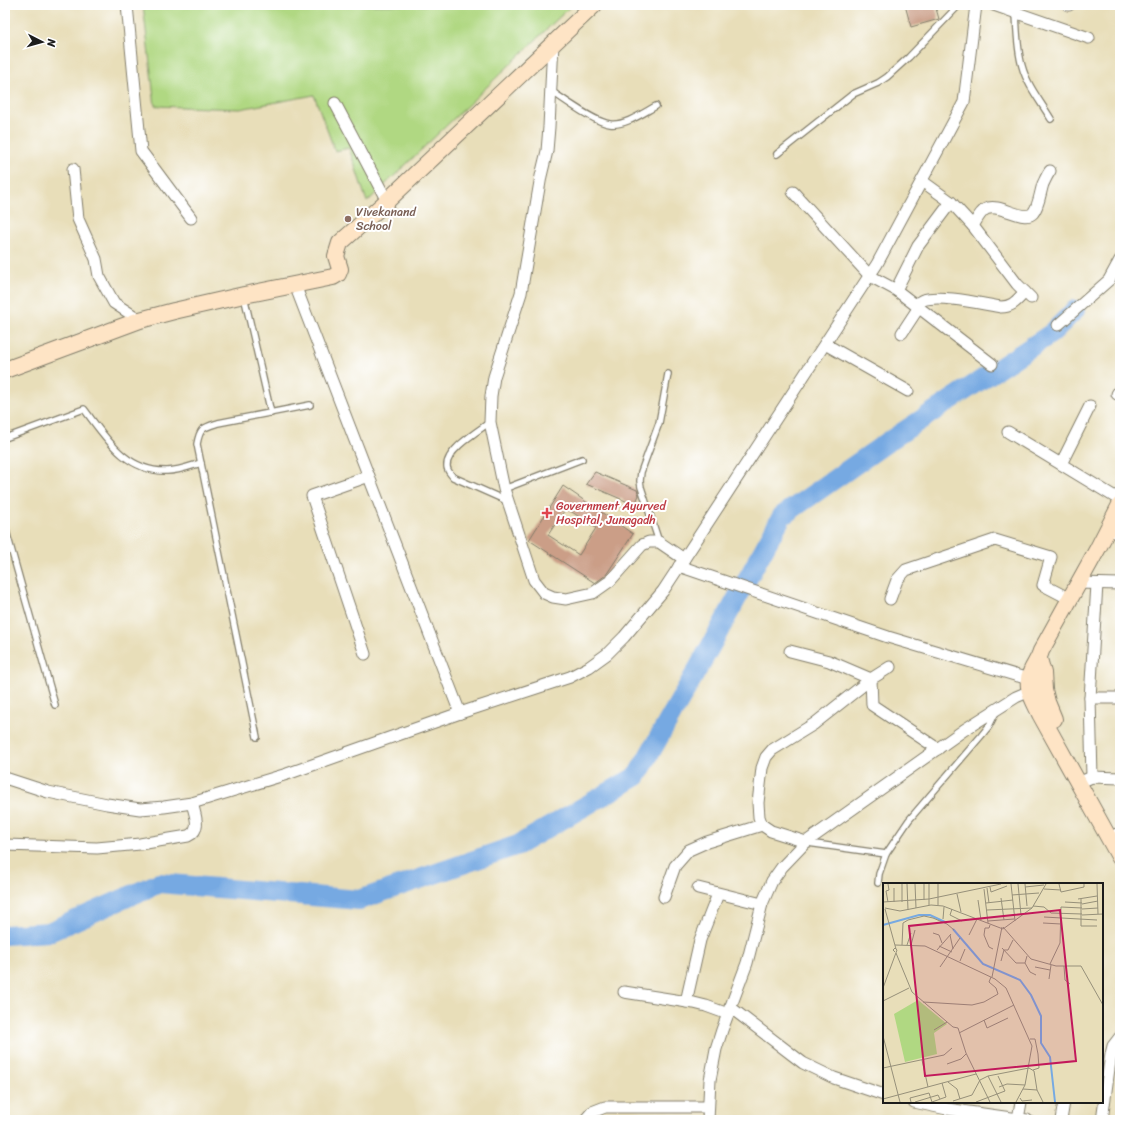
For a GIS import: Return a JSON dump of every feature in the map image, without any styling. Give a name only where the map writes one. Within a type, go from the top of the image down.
[{"type":"street","points":[[127,5],[141,151],[190,218]]},
{"type":"street","points":[[5,370],[140,320],[244,295],[334,277],[338,274],[340,269],[336,256],[340,243],[387,201],[594,5]]},
{"type":"street","points":[[5,778],[48,792],[140,809],[192,803],[287,774],[460,712],[570,677],[589,668],[607,654],[624,637],[662,591],[877,264],[964,102],[976,5]]},
{"type":"street","points":[[994,5],[1089,38]]},
{"type":"street","points":[[553,43],[547,151],[541,176],[521,293],[494,377],[491,396],[490,422],[504,489],[534,580],[544,593],[553,597],[566,599],[593,593],[610,581],[642,545],[649,542],[659,542],[681,562],[888,637],[1036,686],[1046,702],[1085,780],[1120,858]]},
{"type":"street","points":[[335,103],[387,201]]},
{"type":"street","points":[[73,169],[78,219],[96,258],[99,276],[114,303],[140,320]]},
{"type":"street","points":[[973,226],[983,212],[989,208],[1005,210],[1024,217],[1032,214],[1038,202],[1043,184],[1050,171]]},
{"type":"street","points":[[902,333],[922,300],[937,298],[1007,307],[1028,295],[973,226],[951,202],[922,181]]},
{"type":"street","points":[[793,192],[870,276],[896,290],[992,364]]},
{"type":"street","points":[[896,290],[918,246],[951,202]]},
{"type":"street","points":[[1058,325],[1109,280],[1120,260]]},
{"type":"street","points":[[296,284],[460,712]]},
{"type":"street","points":[[825,344],[908,391]]},
{"type":"street","points":[[1061,464],[1090,406]]},
{"type":"street","points":[[1008,432],[1120,500]]},
{"type":"street","points":[[365,654],[312,496],[369,476]]},
{"type":"street","points":[[708,1120],[710,1080],[716,1049],[747,963],[762,904],[772,881],[782,867],[806,842],[964,730],[1036,686],[1043,673],[1039,659],[1041,652],[1078,583],[1113,532],[1120,505]]},
{"type":"street","points":[[890,599],[897,580],[906,570],[995,540],[1051,557],[1043,585],[1070,599]]},
{"type":"street","points":[[1078,583],[1120,584]]},
{"type":"street","points":[[1098,584],[1085,780],[1119,836]]},
{"type":"street","points":[[790,651],[829,661],[871,679]]},
{"type":"street","points":[[806,842],[771,831],[762,825],[759,817],[758,803],[762,768],[766,757],[772,750],[814,724],[871,679],[890,667]]},
{"type":"street","points":[[871,679],[872,705],[938,749]]},
{"type":"street","points":[[1090,698],[1120,698]]},
{"type":"street","points":[[1085,780],[1120,778]]},
{"type":"street","points":[[5,845],[96,848],[140,844],[188,836],[193,834],[197,826],[192,803]]},
{"type":"street","points":[[664,897],[675,866],[689,850],[707,842],[762,825]]},
{"type":"street","points":[[698,888],[762,904]]},
{"type":"street","points":[[686,1002],[700,940],[718,894]]},
{"type":"street","points":[[624,992],[729,1010],[803,1063],[834,1078],[883,1095]]},
{"type":"street","points":[[1102,1120],[1111,1054],[1113,1046],[1120,1037]]},
{"type":"street","points":[[919,1103],[947,1109],[1022,1119],[1021,1103]]},
{"type":"street","points":[[1061,1120],[1064,1103]]},
{"type":"street","points":[[585,1120],[592,1112],[605,1107],[708,1107]]},
{"type":"lane","points":[[778,154],[853,94],[878,83],[887,77],[910,57],[959,5]]},
{"type":"lane","points":[[1016,13],[1022,67],[1051,119]]},
{"type":"lane","points":[[551,91],[597,120],[611,124],[630,120],[656,106]]},
{"type":"lane","points":[[244,295],[271,413]]},
{"type":"lane","points":[[659,542],[640,481],[641,472],[659,423],[668,374]]},
{"type":"lane","points":[[257,737],[197,444],[199,433],[203,428],[218,423],[310,405]]},
{"type":"lane","points":[[5,438],[84,409],[115,449],[129,461],[143,467],[168,471],[201,463]]},
{"type":"lane","points":[[490,422],[460,445],[448,458],[448,472],[453,477],[508,502]]},
{"type":"lane","points":[[504,489],[582,459]]},
{"type":"lane","points":[[5,527],[55,705]]},
{"type":"lane","points":[[878,883],[879,874],[886,854],[909,820],[981,736],[989,726],[998,709]]},
{"type":"lane","points":[[806,842],[886,854]]},
{"type":"green space","points":[[143,5],[572,5],[367,202],[349,148],[335,151],[314,95],[240,109],[155,106]]},
{"type":"building","points":[[905,5],[935,5],[939,19],[911,27]]},
{"type":"building","points":[[595,472],[637,490],[639,495],[635,505],[586,484]]},
{"type":"building","points":[[563,486],[633,534],[606,575],[595,583],[529,540]],"holes":[[[566,508],[596,528],[579,555],[548,535]]]},
{"type":"waterway","points":[[5,935],[49,932],[159,883],[359,900],[518,845],[637,776],[782,516],[889,441],[1052,333],[1075,310]]},
{"type":"place","name":"Vivekanand School","points":[[348,219]]},
{"type":"place","name":"Government Ayurved Hospital, Junagadh","points":[[547,513]]}]
